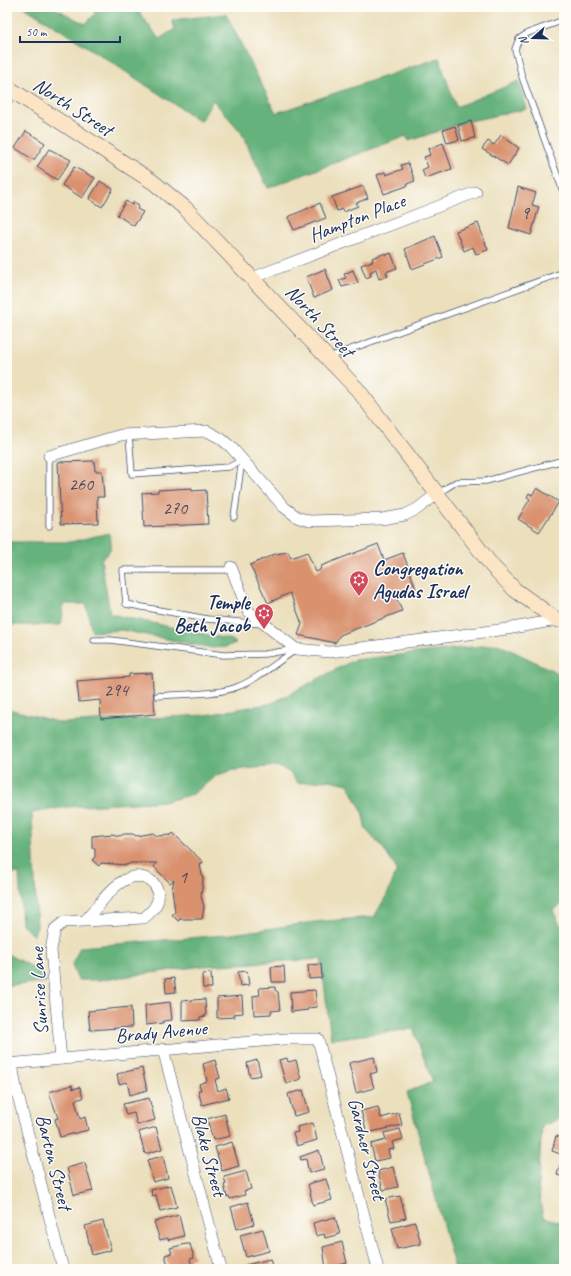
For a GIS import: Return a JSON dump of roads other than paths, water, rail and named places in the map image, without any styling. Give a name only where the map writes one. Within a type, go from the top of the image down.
[{"type":"street","name":"North Street","points":[[8,93],[153,182],[185,208],[358,390],[492,566],[515,590],[562,621]]},
{"type":"street","name":"Hampton Place","points":[[252,278],[476,192]]},
{"type":"street","points":[[50,456],[121,435],[207,431],[220,438],[284,507],[297,517],[309,520],[382,519],[405,515],[417,509],[437,494]]},
{"type":"street","points":[[231,569],[248,611],[296,649],[330,652],[508,630],[562,621]]},
{"type":"street","name":"Sunrise Lane","points":[[61,1059],[51,950],[55,929],[64,922],[85,921],[144,918],[157,903],[159,895],[155,886],[142,877],[134,876],[118,884],[85,921]]},
{"type":"street","name":"Brady Avenue","points":[[10,1064],[284,1039],[318,1039]]},
{"type":"street","name":"Gardner Street","points":[[318,1039],[378,1269]]},
{"type":"street","name":"Blake Street","points":[[163,1049],[221,1269]]},
{"type":"street","name":"Barton Street","points":[[10,1064],[62,1269]]},
{"type":"lane","points":[[564,20],[528,33],[519,39],[515,48],[522,77],[564,194]]},
{"type":"lane","points":[[328,358],[564,272]]},
{"type":"lane","points":[[129,435],[132,474],[229,467],[242,460]]},
{"type":"lane","points":[[49,526],[50,456]]},
{"type":"lane","points":[[234,517],[242,460]]},
{"type":"lane","points":[[437,494],[456,482],[486,481],[564,460]]},
{"type":"lane","points":[[231,569],[123,570],[126,604],[206,618],[265,624]]},
{"type":"lane","points":[[94,640],[111,640],[224,655],[265,654],[296,649]]},
{"type":"lane","points":[[157,696],[224,691],[238,687],[264,672],[296,649]]},
{"type":"place","name":"Congregation Agudas Israel","points":[[359,597]]},
{"type":"place","name":"Temple Beth Jacob","points":[[264,630]]}]
